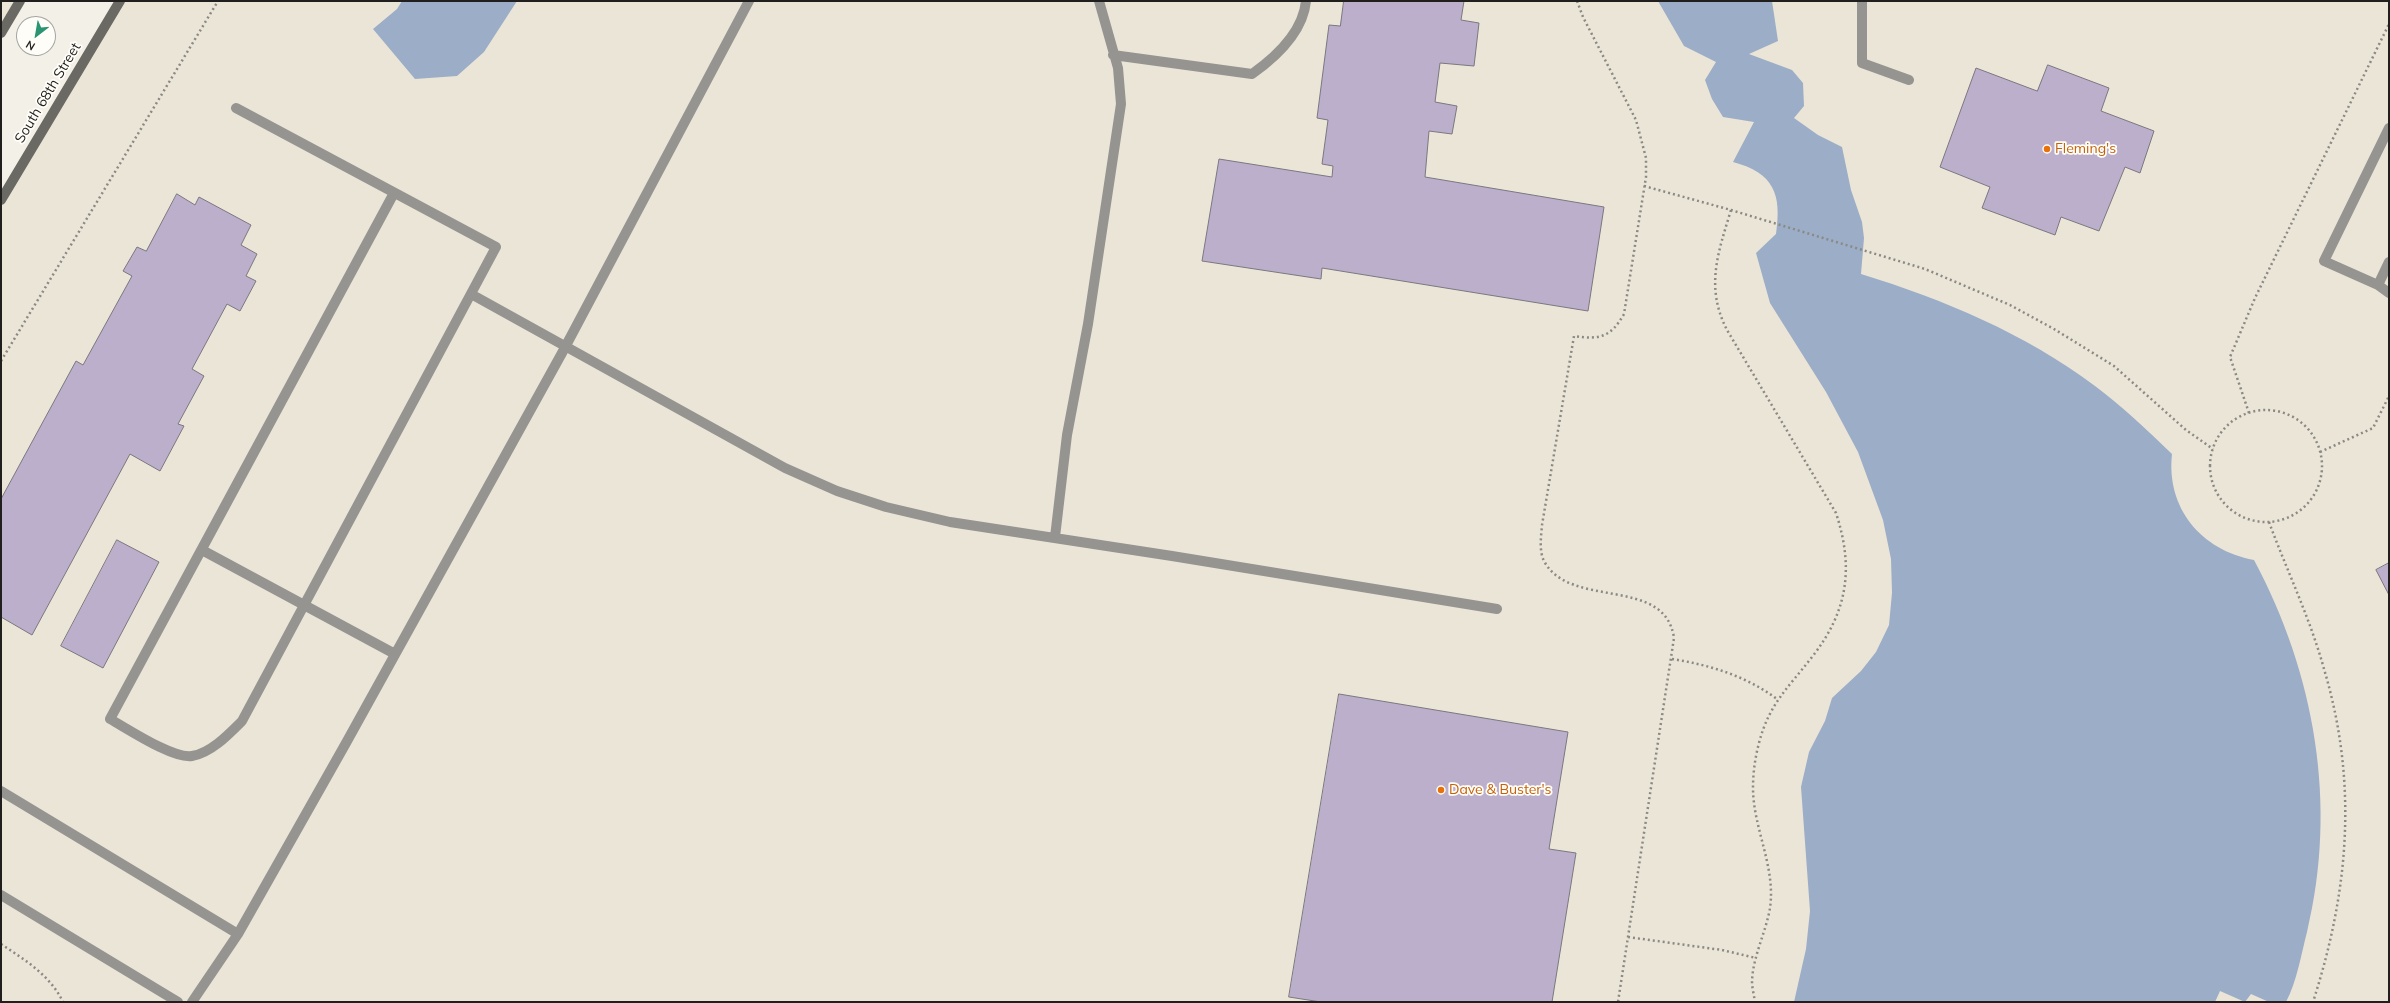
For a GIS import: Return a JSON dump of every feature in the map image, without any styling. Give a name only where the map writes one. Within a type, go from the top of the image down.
[{"type":"street","points":[[1,33],[20,1]]},
{"type":"street","name":"South 68th Street","points":[[1,200],[120,1]]},
{"type":"lane","points":[[192,1002],[238,934],[395,654],[562,354],[564,346],[750,1]]},
{"type":"lane","points":[[1055,537],[1067,435],[1088,324],[1121,104],[1118,68],[1099,1]]},
{"type":"lane","points":[[1114,55],[1252,74],[1281,51],[1303,14],[1306,1]]},
{"type":"lane","points":[[1862,1],[1862,64],[1909,80]]},
{"type":"lane","points":[[236,108],[496,247],[242,721],[227,736],[209,749],[191,756],[170,752],[110,719],[394,193]]},
{"type":"lane","points":[[2389,128],[2324,261],[2378,285],[2389,293]]},
{"type":"lane","points":[[2378,285],[2389,262]]},
{"type":"lane","points":[[470,294],[785,468],[836,491],[886,506],[950,522],[1055,537],[1497,609]]},
{"type":"lane","points":[[202,550],[395,654]]},
{"type":"lane","points":[[1,791],[238,934]]},
{"type":"lane","points":[[1,895],[178,1002]]},
{"type":"path","points":[[1,361],[218,1]]},
{"type":"path","points":[[1577,1],[1583,17],[1636,120],[1643,141],[1646,158],[1644,186],[1624,314],[1612,332],[1603,336],[1590,338],[1574,336],[1541,539],[1544,561],[1556,576],[1574,584],[1647,602],[1664,614],[1673,629],[1674,638],[1672,659],[1618,1002]]},
{"type":"path","points":[[2249,413],[2230,357],[2255,298],[2389,24]]},
{"type":"path","points":[[1644,186],[1732,210],[1925,269],[2010,305],[2054,328],[2114,366],[2186,430],[2213,449]]},
{"type":"path","points":[[1732,210],[1718,260],[1714,285],[1716,305],[1727,330],[1836,513],[1843,534],[1847,565],[1843,594],[1835,623],[1812,657],[1777,699],[1765,723],[1754,765],[1753,789],[1768,870],[1770,907],[1756,958],[1752,981],[1755,1002]]},
{"type":"path","points":[[2320,452],[2372,428],[2389,396]]},
{"type":"path","points":[[2259,410],[2277,411],[2294,418],[2308,429],[2320,452],[2322,464],[2320,483],[2311,500],[2298,513],[2280,521],[2261,523],[2243,518],[2227,507],[2216,492],[2210,476],[2210,458],[2216,440],[2226,426],[2241,416],[2249,413],[2259,410]]},
{"type":"path","points":[[2269,522],[2303,604],[2324,669],[2335,710],[2345,788],[2345,858],[2336,921],[2313,1002]]},
{"type":"path","points":[[1672,659],[1708,665],[1743,679],[1777,699]]},
{"type":"path","points":[[1628,937],[1722,950],[1756,958]]},
{"type":"path","points":[[1,944],[34,966],[58,991],[63,1002]]},
{"type":"shaded area","points":[[1,1],[20,1],[1,33]]},
{"type":"shaded area","points":[[120,1],[2389,1],[2389,1002],[1,1002],[1,200]]},
{"type":"water","points":[[402,1],[517,1],[484,52],[457,76],[415,79],[373,29],[397,9]]},
{"type":"water","points":[[1658,1],[1772,1],[1778,41],[1749,54],[1792,70],[1803,83],[1804,106],[1794,118],[1818,135],[1842,147],[1851,190],[1862,222],[1864,238],[1861,274],[1923,295],[1983,320],[2040,350],[2095,386],[2125,410],[2172,454],[2172,474],[2175,492],[2181,509],[2191,524],[2203,536],[2218,547],[2235,555],[2254,560],[2275,604],[2292,648],[2306,694],[2315,741],[2320,789],[2320,836],[2316,884],[2307,932],[2298,968],[2286,1002],[2269,1002],[2251,994],[2245,1002],[2220,991],[2215,1002],[1794,1002],[1806,949],[1810,911],[1801,787],[1809,752],[1825,721],[1832,698],[1861,671],[1876,652],[1889,625],[1892,593],[1891,559],[1883,520],[1858,452],[1826,392],[1770,303],[1756,253],[1776,234],[1778,207],[1776,197],[1772,187],[1758,172],[1733,162],[1754,122],[1723,117],[1712,99],[1705,80],[1716,62],[1684,46]]},
{"type":"building","points":[[1344,1],[1464,1],[1461,20],[1479,23],[1474,66],[1440,63],[1435,102],[1457,106],[1452,134],[1429,131],[1425,177],[1604,207],[1588,311],[1322,268],[1321,279],[1202,261],[1219,159],[1332,177],[1333,166],[1322,164],[1328,120],[1317,118],[1329,25],[1340,26]]},
{"type":"building","name":"Fleming's","points":[[2048,65],[2109,88],[2101,111],[2154,131],[2140,173],[2125,167],[2099,231],[2061,217],[2055,235],[1982,208],[1990,187],[1940,167],[1976,68],[2037,91]]},
{"type":"building","points":[[177,194],[195,205],[199,197],[251,225],[241,245],[257,254],[246,276],[256,281],[240,311],[227,304],[192,369],[204,376],[178,424],[184,426],[160,471],[130,454],[32,635],[1,617],[1,499],[76,361],[83,365],[132,276],[123,271],[137,247],[146,251]]},
{"type":"building","points":[[117,540],[159,562],[103,668],[61,646]]},
{"type":"building","points":[[2389,563],[2389,595],[2376,570]]},
{"type":"building","name":"Dave & Buster's","points":[[1339,694],[1568,732],[1549,849],[1576,853],[1552,1002],[1321,1002],[1289,997]]},
{"type":"place","name":"Fleming's","points":[[2047,149]]},
{"type":"place","name":"Dave & Buster's","points":[[1441,790]]}]
